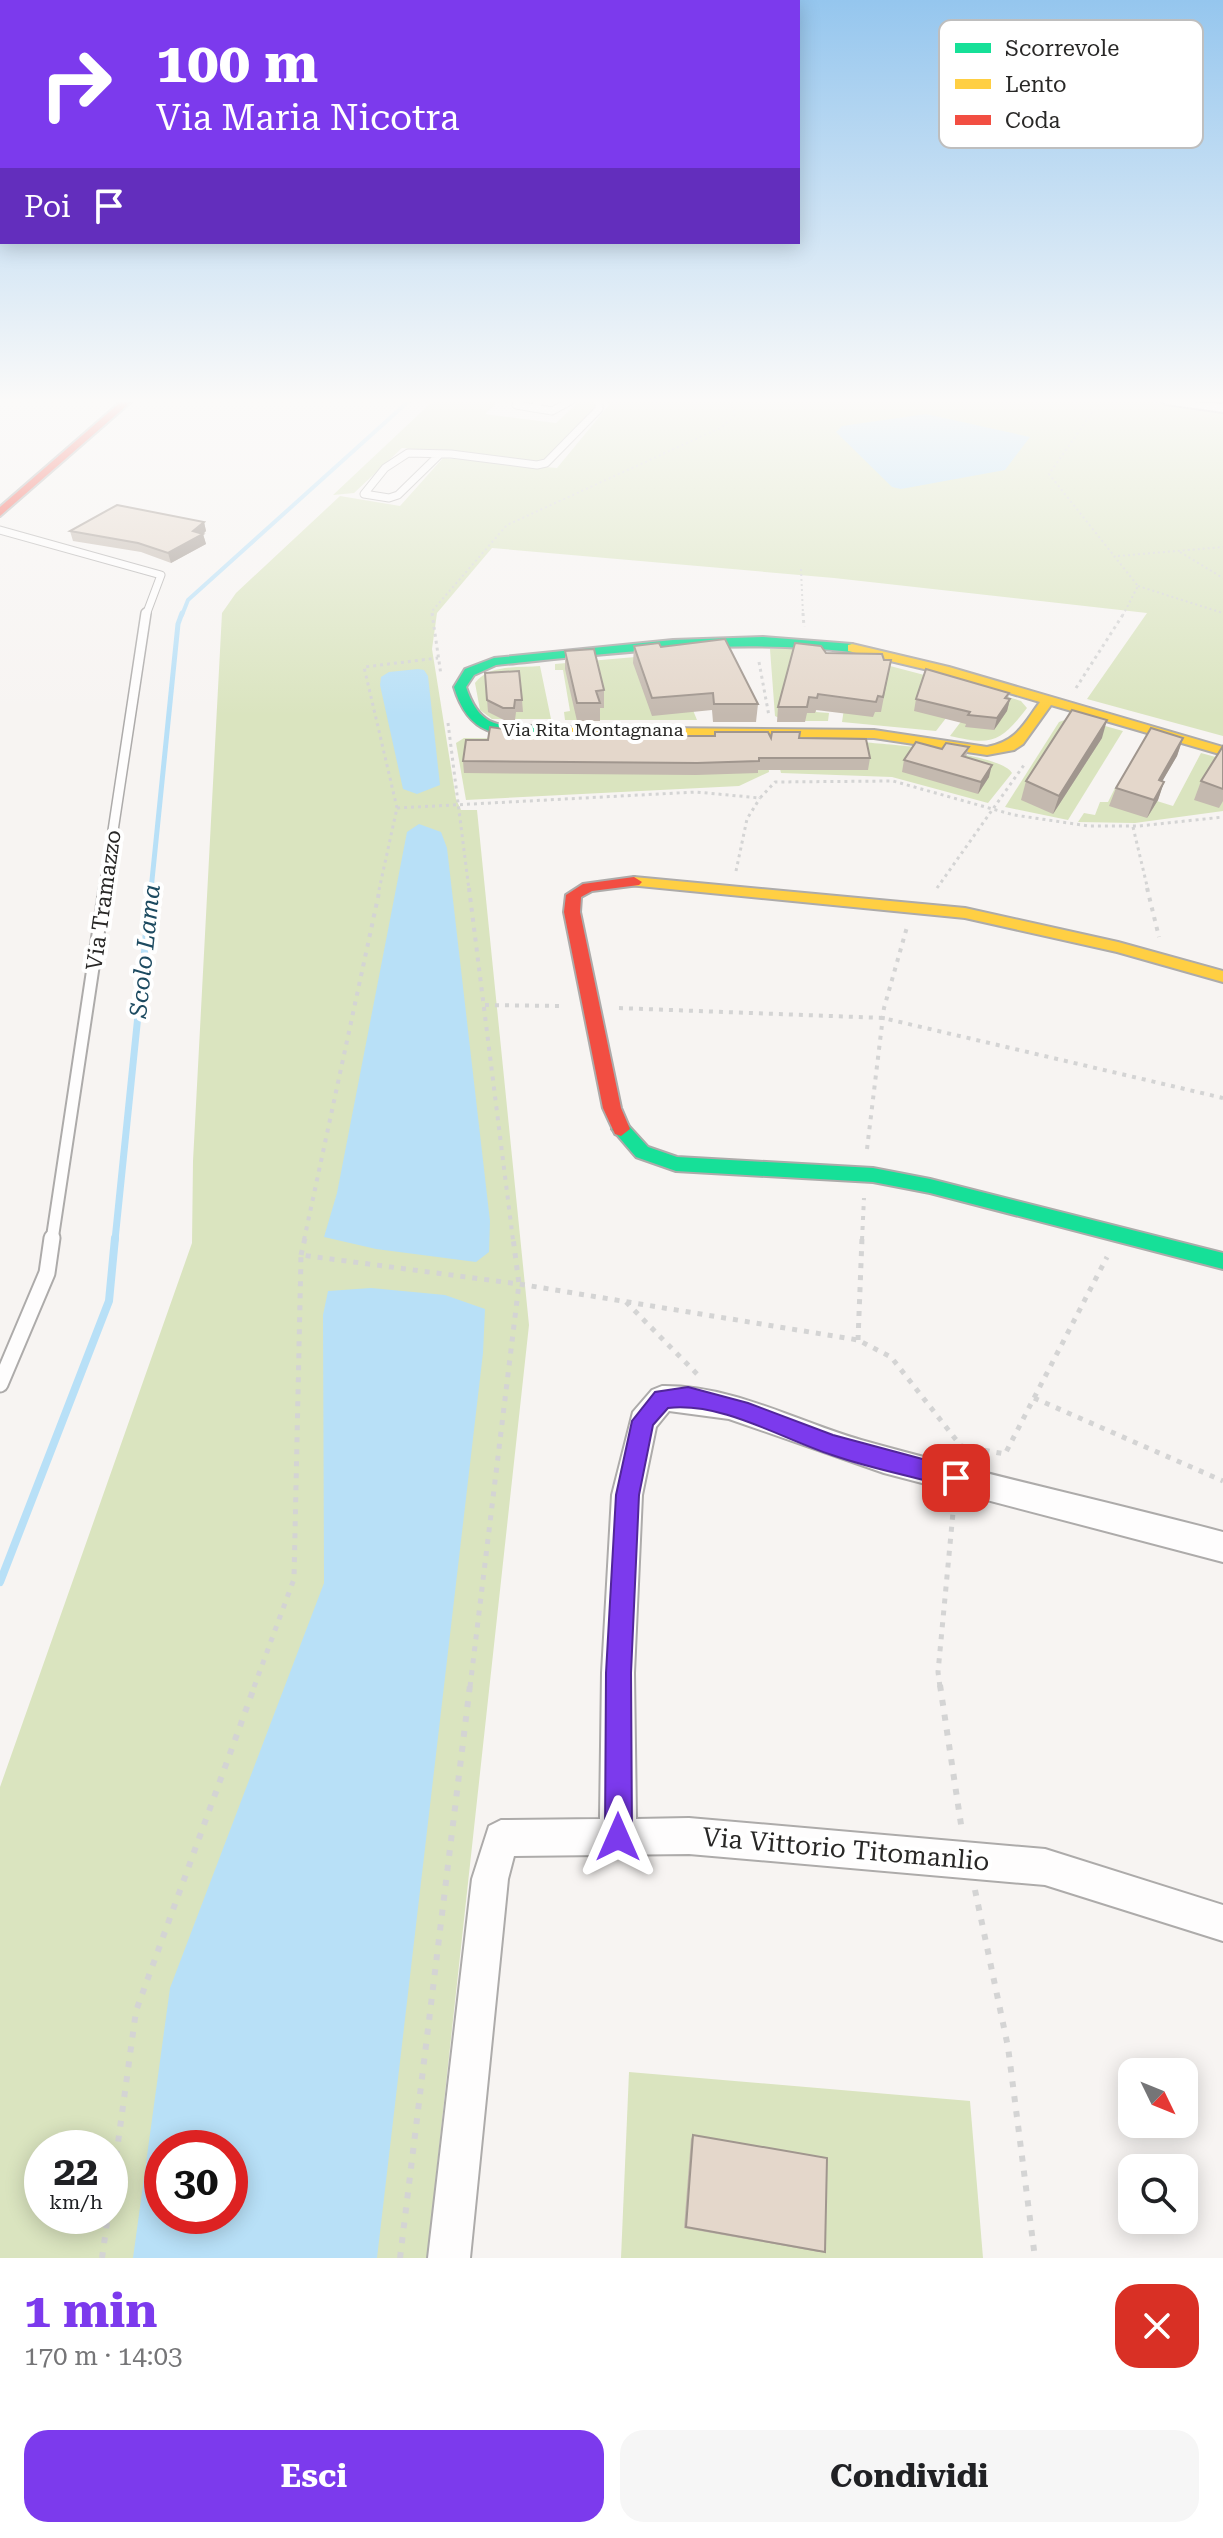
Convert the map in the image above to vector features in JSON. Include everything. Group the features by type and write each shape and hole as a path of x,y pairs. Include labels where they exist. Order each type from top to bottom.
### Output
{"street":[{"name":"Via Rita Montagnana","path":"1048,700 1018,741 1009,747 987,751 874,734 503,731 481,726 469,718 460,687 469,672 494,662 752,640 854,648 1048,700 1223,751"},
{"path":"1223,977 1164,959 965,913 921,906 620,881 588,887 574,895 572,912 612,1108 623,1138 646,1156 676,1164 865,1175 930,1186 1223,1261"},
{"path":"618,1837 618,1673 627,1495 643,1421 662,1399 688,1396 833,1445 1223,1547"},
{"name":"Via Vittorio Titomanlio","path":"449,2258 490,1879 501,1838 689,1836 1045,1867 1223,1923"}],"lane":[{"name":"Via Tramazzo","path":"0,530 161,575 147,606 47,1273 0,1384"}],"path":[{"path":"442,684 432,611 507,525 550,505"},
{"path":"1075,505 1118,556 1138,586 1223,611"},
{"path":"1118,556 1223,547"},
{"path":"1178,551 1223,578"},
{"path":"801,569 804,634"},
{"path":"1070,698 1133,600 1138,586"},
{"path":"120,2130 136,2011 294,1579 301,1255 397,808 364,667 438,658"},
{"path":"758,658 765,680 770,725"},
{"path":"400,2258 519,1284 461,804 446,710"},
{"path":"858,1340 865,1175 883,1018 895,955 910,921 1031,755"},
{"path":"774,768 775,782"},
{"path":"731,890 747,819 775,782 893,781 1059,823 1133,827 1223,817"},
{"path":"397,808 696,792 760,798"},
{"path":"1133,827 1164,959"},
{"path":"485,1005 883,1018 1223,1098"},
{"path":"301,1255 519,1284 858,1340 891,1357 961,1446 1005,1454 1120,1234"},
{"path":"625,1301 731,1408"},
{"path":"1034,1398 1223,1481"},
{"path":"956,1478 961,1446"},
{"path":"102,2258 105,2234"}],"green space":[{"path":"330,505 1223,505 1223,736 1087,699 1147,613 834,578 492,548 437,613 432,649 456,799 461,810 477,810 529,1325 427,2258 0,2258 0,1787 192,1243 193,1161 222,613 236,593"},
{"path":"770,649 799,649 822,664 816,712 829,713 828,721 785,721 775,716"},
{"path":"670,654 697,720 565,720 564,712 570,711 563,670 555,670 555,664"},
{"path":"852,656 970,687 936,731 842,722"},
{"path":"540,666 551,719 492,719 480,710 475,683 481,677 505,668"},
{"path":"985,690 1021,701 1027,708 1010,728 994,738 976,741 950,736"},
{"path":"1073,717 1123,731 1068,820 1005,807 1059,722"},
{"path":"464,738 762,741 766,742 769,772 739,786 466,800 456,743"},
{"path":"860,742 966,755 1003,766 1012,773 988,803 892,777 781,773 780,769"},
{"path":"1201,753 1223,759 1223,811 1135,823 1078,822 1084,813 1095,815 1100,802 1108,802 1115,788 1173,806"},
{"path":"629,2072 970,2101 983,2258 621,2258"}],"water":[{"path":"424,670 428,676 440,785 417,794 403,789 380,685 381,677 389,672"},
{"path":"419,824 441,832 447,848 490,1221 489,1252 476,1262 376,1249 324,1237 337,1193 407,832"},
{"path":"371,1288 445,1295 485,1309 483,1353 377,2258 133,2258 144,2178 144,2234 248,2234 248,2130 151,2130 170,1988 324,1583 323,1315 328,1291"}],"building":[{"path":"116,505 204,522 193,531 203,534 168,553 138,543 70,531"},
{"path":"725,639 758,704 714,704 713,693 652,698 634,646 659,643 661,647"},
{"path":"795,643 821,646 826,653 882,654 884,660 891,660 883,697 878,696 876,702 818,694 817,698 809,697 807,707 778,707"},
{"path":"594,649 604,690 596,691 600,703 577,703 565,651"},
{"path":"926,669 1009,693 1005,698 1010,699 997,718 968,715 970,712 916,699"},
{"path":"519,671 522,700 515,700 514,708 503,708 487,700 485,673"},
{"path":"1072,710 1107,720 1059,796 1026,781"},
{"path":"490,727 512,730 512,736 715,736 715,732 768,732 771,738 772,732 800,732 799,738 866,739 870,758 759,758 759,761 697,763 463,761 466,740 488,740"},
{"path":"1151,728 1183,738 1159,780 1164,782 1154,800 1116,788"},
{"path":"916,742 942,749 946,743 969,747 962,756 992,765 981,782 904,760"},
{"path":"1223,746 1223,789 1201,781"},
{"path":"693,2135 827,2158 825,2252 686,2227"}],"waterway":[{"name":"Scolo Lama","path":"182,615 188,600 293,505"},
{"name":"Scolo Lama","path":"151,890 178,624 182,613"},
{"name":"Scolo Lama","path":"115,1240 151,888"},
{"name":"Scolo Lama","path":"0,1582 109,1301 115,1238"}],"traffic: fast":[{"path":"550,731 506,731 482,724 465,704 460,687 469,672 494,662 673,644 763,641 852,648"},
{"path":"621,1129 642,1152 676,1164 873,1175 930,1186 1223,1261"}],"traffic: slow":[{"path":"852,648 945,670 1223,751"},
{"path":"550,731 874,734 987,751 1009,747 1018,741 1048,700"},
{"path":"634,882 965,913 1118,947 1223,977"}],"traffic: jam":[{"path":"0,513 9,505"},
{"path":"621,1129 612,1108 572,912 574,895 588,887 634,882"}],"route":[{"path":"618,1837 618,1673 627,1495 643,1421 662,1399 688,1396 748,1413 833,1445 956,1478"}]}
